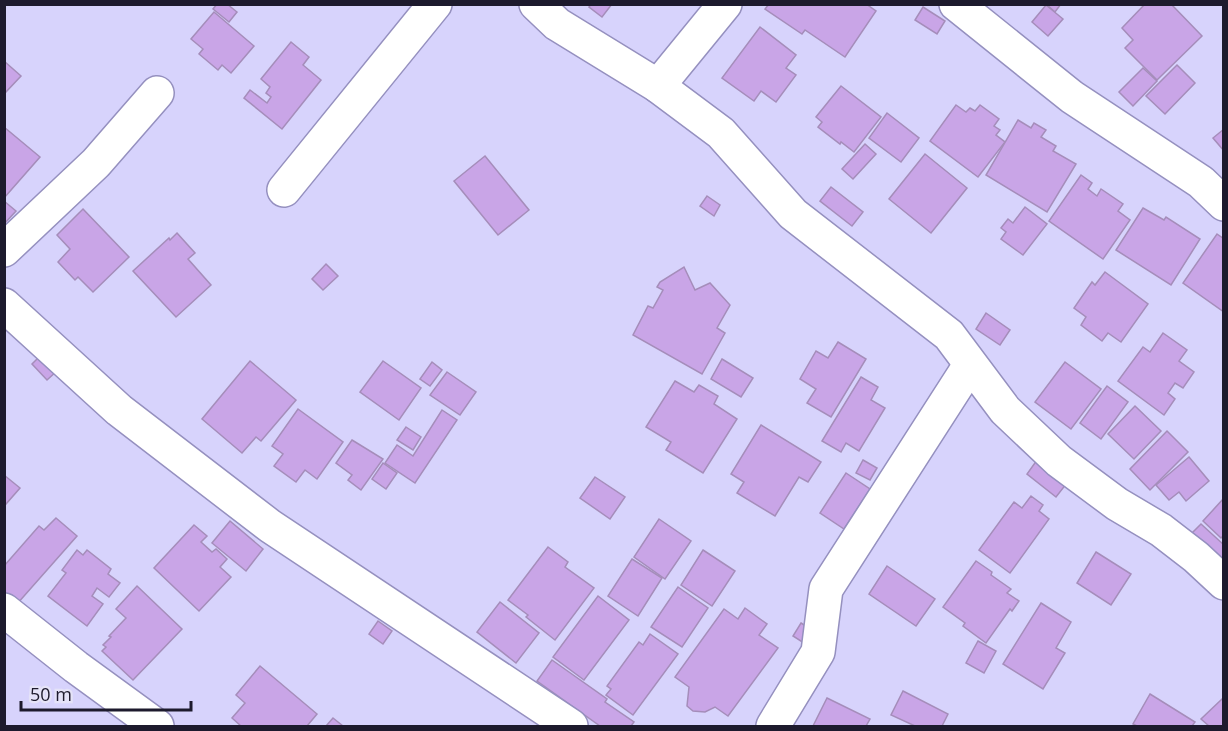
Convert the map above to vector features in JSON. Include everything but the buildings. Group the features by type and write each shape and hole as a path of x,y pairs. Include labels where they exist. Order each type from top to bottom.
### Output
{"street":[{"path":"284,190 435,4"},
{"path":"537,4 556,24 658,86 721,133 793,214 949,335 1005,410 1059,461 1117,504 1161,530 1196,557 1224,583"},
{"path":"658,86 725,4"},
{"path":"956,4 1072,98 1201,182 1224,204"},
{"path":"4,250 96,163 157,93"},
{"path":"4,304 119,410 270,526 571,726"},
{"path":"773,726 818,652 826,589 970,365"},
{"path":"4,610 76,667 157,726"}]}
